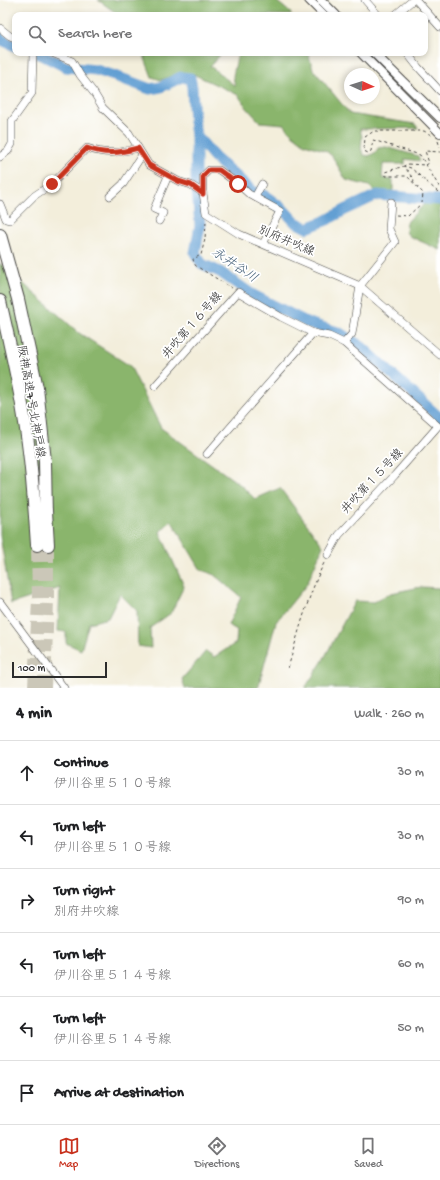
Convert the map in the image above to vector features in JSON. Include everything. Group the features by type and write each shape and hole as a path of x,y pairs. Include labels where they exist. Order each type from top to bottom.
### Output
{"highway":[{"path":"0,235 18,299 37,388 45,461 41,519"},
{"name":"阪神高速7号北神戸線","path":"0,262 18,335 39,449 42,545"},
{"name":"阪神高速7号北神戸線","path":"0,300 17,375 41,519"},
{"path":"0,334 22,447 41,519"}],"street":[{"path":"309,0 321,12"},
{"path":"321,0 333,12"},
{"path":"365,0 375,12"},
{"path":"399,12 415,0 426,12"},
{"path":"428,15 440,28"},
{"path":"0,28 12,37"},
{"path":"0,157 8,151 12,144 12,121 32,93 32,56"},
{"path":"60,56 72,61 103,108 129,133 149,165 178,181 191,185 203,194"},
{"path":"364,56 437,135"},
{"path":"377,56 440,118"},
{"path":"409,56 440,92"},
{"path":"0,204 6,219 10,220 34,196 52,184 87,148 99,152 120,153 140,151"},
{"path":"110,196 123,184 140,151"},
{"path":"206,213 203,194 203,176 209,170 219,170 249,194 258,192 280,211 263,244"},
{"path":"159,221 163,213 154,209 168,176"},
{"path":"345,342 352,334 360,286 395,242 389,229 391,202"},
{"name":"別府井吹線","path":"206,213 240,234 360,286 440,355"},
{"name":"井吹第１６号線","path":"155,386 238,292 281,317 313,333 329,336 345,342 438,426"},
{"path":"207,454 313,333"},
{"name":"井吹第１５号線","path":"328,555 339,535 405,465 438,426"},
{"path":"0,602 64,688"}],"path":[{"path":"437,135 424,131 374,131 365,137 364,151 371,151 373,140 420,155 440,188"},
{"path":"440,139 438,141 440,147"},
{"path":"426,165 429,163 425,151 440,152"},
{"path":"390,214 408,216 422,203 423,193 407,176 386,176 385,172 407,164 426,165"},
{"path":"404,166 414,180 413,182"},
{"path":"404,166 411,168 438,192 440,191"},
{"path":"206,213 205,239 201,255 193,259 194,263 196,266 238,292"},
{"path":"288,668 304,613 318,575 328,555"}],"green space":[{"path":"98,0 275,0 290,12 115,12"},
{"path":"144,56 219,56 210,66 235,86 233,76 237,56 309,56 313,69 350,114 415,124 418,128 360,129 362,137 361,149 364,155 369,156 376,152 378,148 386,147 418,156 420,161 405,159 405,164 383,164 382,178 393,180 393,190 389,192 377,193 369,186 346,180 332,156 326,151 305,144 291,133 284,124 260,122 247,108 238,95 193,74 175,75 161,80 152,77"},
{"path":"426,202 440,203 440,250 409,236 406,232 407,222"},
{"path":"0,263 79,333 130,366 161,428 242,486 255,499 280,488 323,546 307,584 276,622 258,688 185,688 182,679 206,651 214,657 236,643 237,630 228,625 241,597 213,574 201,570 171,520 160,532 184,586 171,613 150,628 151,648 138,646 137,611 120,594 108,618 89,623 81,650 66,643 66,632 58,631 60,588 11,604 0,535"},
{"path":"421,587 440,588 440,688 305,688 322,662 355,601 373,602 391,593"}],"waterway":[{"name":"永井谷川","path":"0,38 12,45"},
{"name":"永井谷川","path":"44,56 66,67 96,70 150,89 161,87 181,77 190,78 196,135 196,180 200,225 195,253 202,264 220,272 253,295 308,323 338,332 362,347 440,418"},
{"path":"196,135 215,158 252,191 266,196 283,209 295,222 307,228 327,220 377,195 440,200"}],"tunnel":[{"path":"34,688 38,599 37,545"},
{"path":"45,688 48,545"}],"route":[{"path":"52,184 87,148 99,152 120,153 138,148 149,165 178,181 191,185 203,194 203,176 209,170 219,170 238,184"}]}
